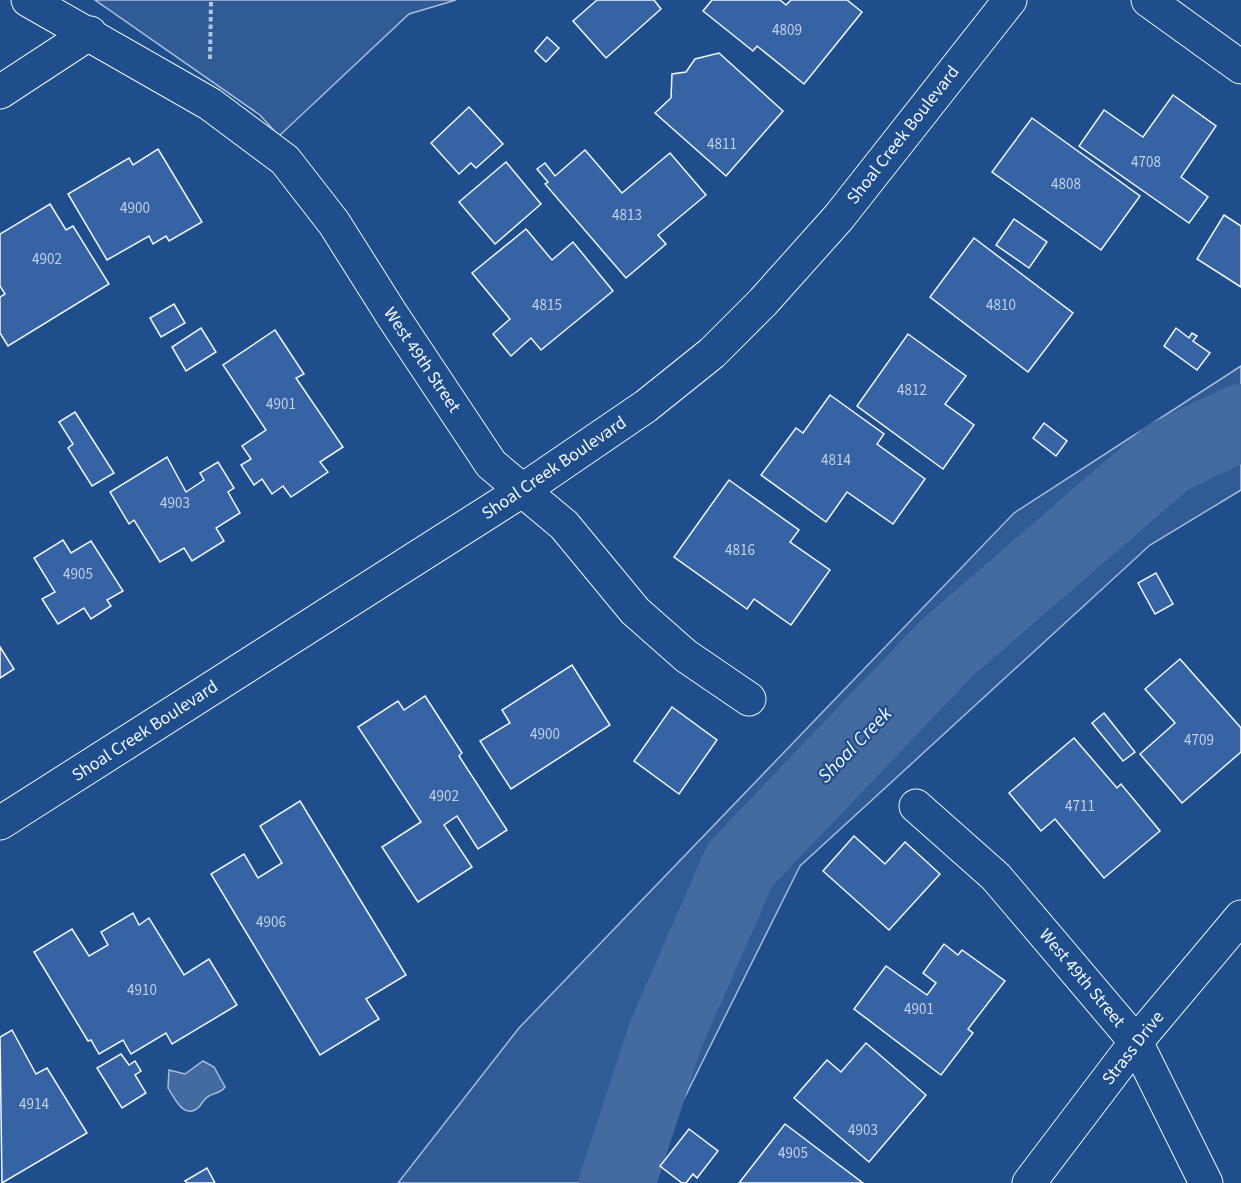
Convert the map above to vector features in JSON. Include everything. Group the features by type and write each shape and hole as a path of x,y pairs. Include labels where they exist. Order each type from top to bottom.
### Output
{"street":[{"name":"West 49th Street","path":"28,0 90,33 210,104 285,160 334,223 491,464 564,525 634,611 686,656 749,699"},
{"name":"Shoal Creek Boulevard","path":"0,824 523,490 646,406 712,353 763,302 839,217 1010,0"},
{"path":"1148,0 1241,67"},
{"path":"0,92 90,33"},
{"name":"West 49th Street","path":"916,806 996,877 1136,1042 1206,1183"},
{"name":"Strass Drive","path":"1029,1183 1136,1042 1241,917"}],"path":[{"path":"211,0 211,18"}],"shaded area":[{"path":"95,0 456,0 409,14 279,136 260,115"},
{"path":"1241,366 1241,490 1150,545 800,866 642,1183 398,1183 519,1028 1014,513"},
{"path":"203,1061 214,1067 225,1087 207,1097 194,1111 184,1110 168,1088 169,1070 185,1074"}],"building":[{"path":"597,0 654,0 661,9 606,58 573,21"},
{"path":"712,0 780,0 786,5 791,0 847,0 862,12 804,84 757,46 753,51 703,11"},
{"path":"547,37 559,48 546,62 535,51"},
{"path":"719,53 783,111 726,176 655,113 671,98 672,74 686,72 695,59"},
{"path":"1173,95 1216,126 1181,177 1208,197 1189,223 1079,146 1104,110 1143,137"},
{"path":"469,107 503,144 476,168 471,163 459,174 431,143"},
{"path":"1032,118 1140,196 1101,250 992,172"},
{"path":"158,149 202,222 169,241 166,236 153,244 149,236 107,260 68,194 129,158 133,165"},
{"path":"585,150 622,193 670,153 706,195 658,235 666,244 626,278 545,184 548,182 537,169 545,163 555,176"},
{"path":"506,162 541,204 495,244 459,202"},
{"path":"50,204 66,230 73,226 109,284 8,346 0,333 0,297 5,294 0,286 0,234"},
{"path":"1224,215 1241,226 1241,287 1197,259"},
{"path":"1014,219 1047,242 1029,268 996,245"},
{"path":"526,229 552,260 573,242 613,291 541,350 531,338 511,356 493,334 510,319 472,273"},
{"path":"974,238 1073,313 1028,372 930,297"},
{"path":"174,304 185,323 161,337 150,318"},
{"path":"201,328 216,352 186,371 172,347"},
{"path":"1176,328 1189,338 1192,333 1197,336 1193,341 1210,353 1197,370 1164,346"},
{"path":"275,330 304,374 296,378 343,447 320,462 328,472 291,497 283,486 272,494 262,479 254,485 241,465 251,459 242,446 266,430 223,365"},
{"path":"908,334 966,376 945,404 974,425 943,469 857,406"},
{"path":"830,395 884,434 877,444 925,479 893,524 847,492 826,522 761,475 796,428 803,433"},
{"path":"75,412 114,473 92,486 68,448 73,444 59,422"},
{"path":"1044,423 1067,441 1056,456 1033,438"},
{"path":"167,457 186,492 204,480 200,473 218,462 234,488 228,492 240,513 216,528 224,541 192,561 184,548 160,562 134,520 129,524 110,492"},
{"path":"729,480 799,530 790,542 830,570 791,625 754,599 747,609 674,557"},
{"path":"63,540 71,553 91,541 123,591 107,600 111,606 91,619 84,608 58,624 42,599 55,592 34,558"},
{"path":"1156,573 1173,604 1155,614 1138,583"},
{"path":"0,647 14,669 0,678"},
{"path":"1180,659 1241,728 1241,752 1182,803 1140,754 1175,723 1145,689"},
{"path":"572,665 610,725 511,789 480,741 510,723 502,710"},
{"path":"425,696 462,753 459,756 507,830 478,849 457,816 444,825 472,867 418,902 382,847 421,822 358,727 398,701 404,710"},
{"path":"672,707 717,740 679,794 634,761"},
{"path":"1104,713 1135,752 1123,761 1092,723"},
{"path":"1074,738 1117,788 1121,784 1160,831 1104,878 1055,819 1041,831 1009,793"},
{"path":"300,801 406,975 366,999 379,1019 320,1055 211,874 244,854 258,878 282,863 260,826"},
{"path":"854,836 885,864 905,842 940,874 889,930 823,871"},
{"path":"133,913 139,925 149,918 184,975 209,959 237,1005 172,1044 166,1033 131,1054 123,1040 99,1054 91,1040 88,1041 34,952 72,929 89,956 108,945 101,932"},
{"path":"944,944 958,955 962,950 1005,981 968,1029 973,1033 941,1075 854,1009 886,966 927,995 936,983 923,973"},
{"path":"12,1030 36,1074 47,1068 87,1133 2,1183 0,1037"},
{"path":"866,1043 926,1095 869,1162 794,1098 827,1060 841,1072"},
{"path":"121,1054 129,1065 135,1061 141,1071 135,1075 146,1093 122,1108 97,1068"},
{"path":"785,1124 863,1183 739,1183"},
{"path":"689,1129 718,1151 697,1178 693,1174 686,1183 682,1183 660,1166"},
{"path":"207,1168 215,1183 187,1183 185,1181"}],"waterway":[{"name":"Shoal Creek","path":"617,1183 666,1034 740,865 947,648 1168,457 1241,422"}]}
